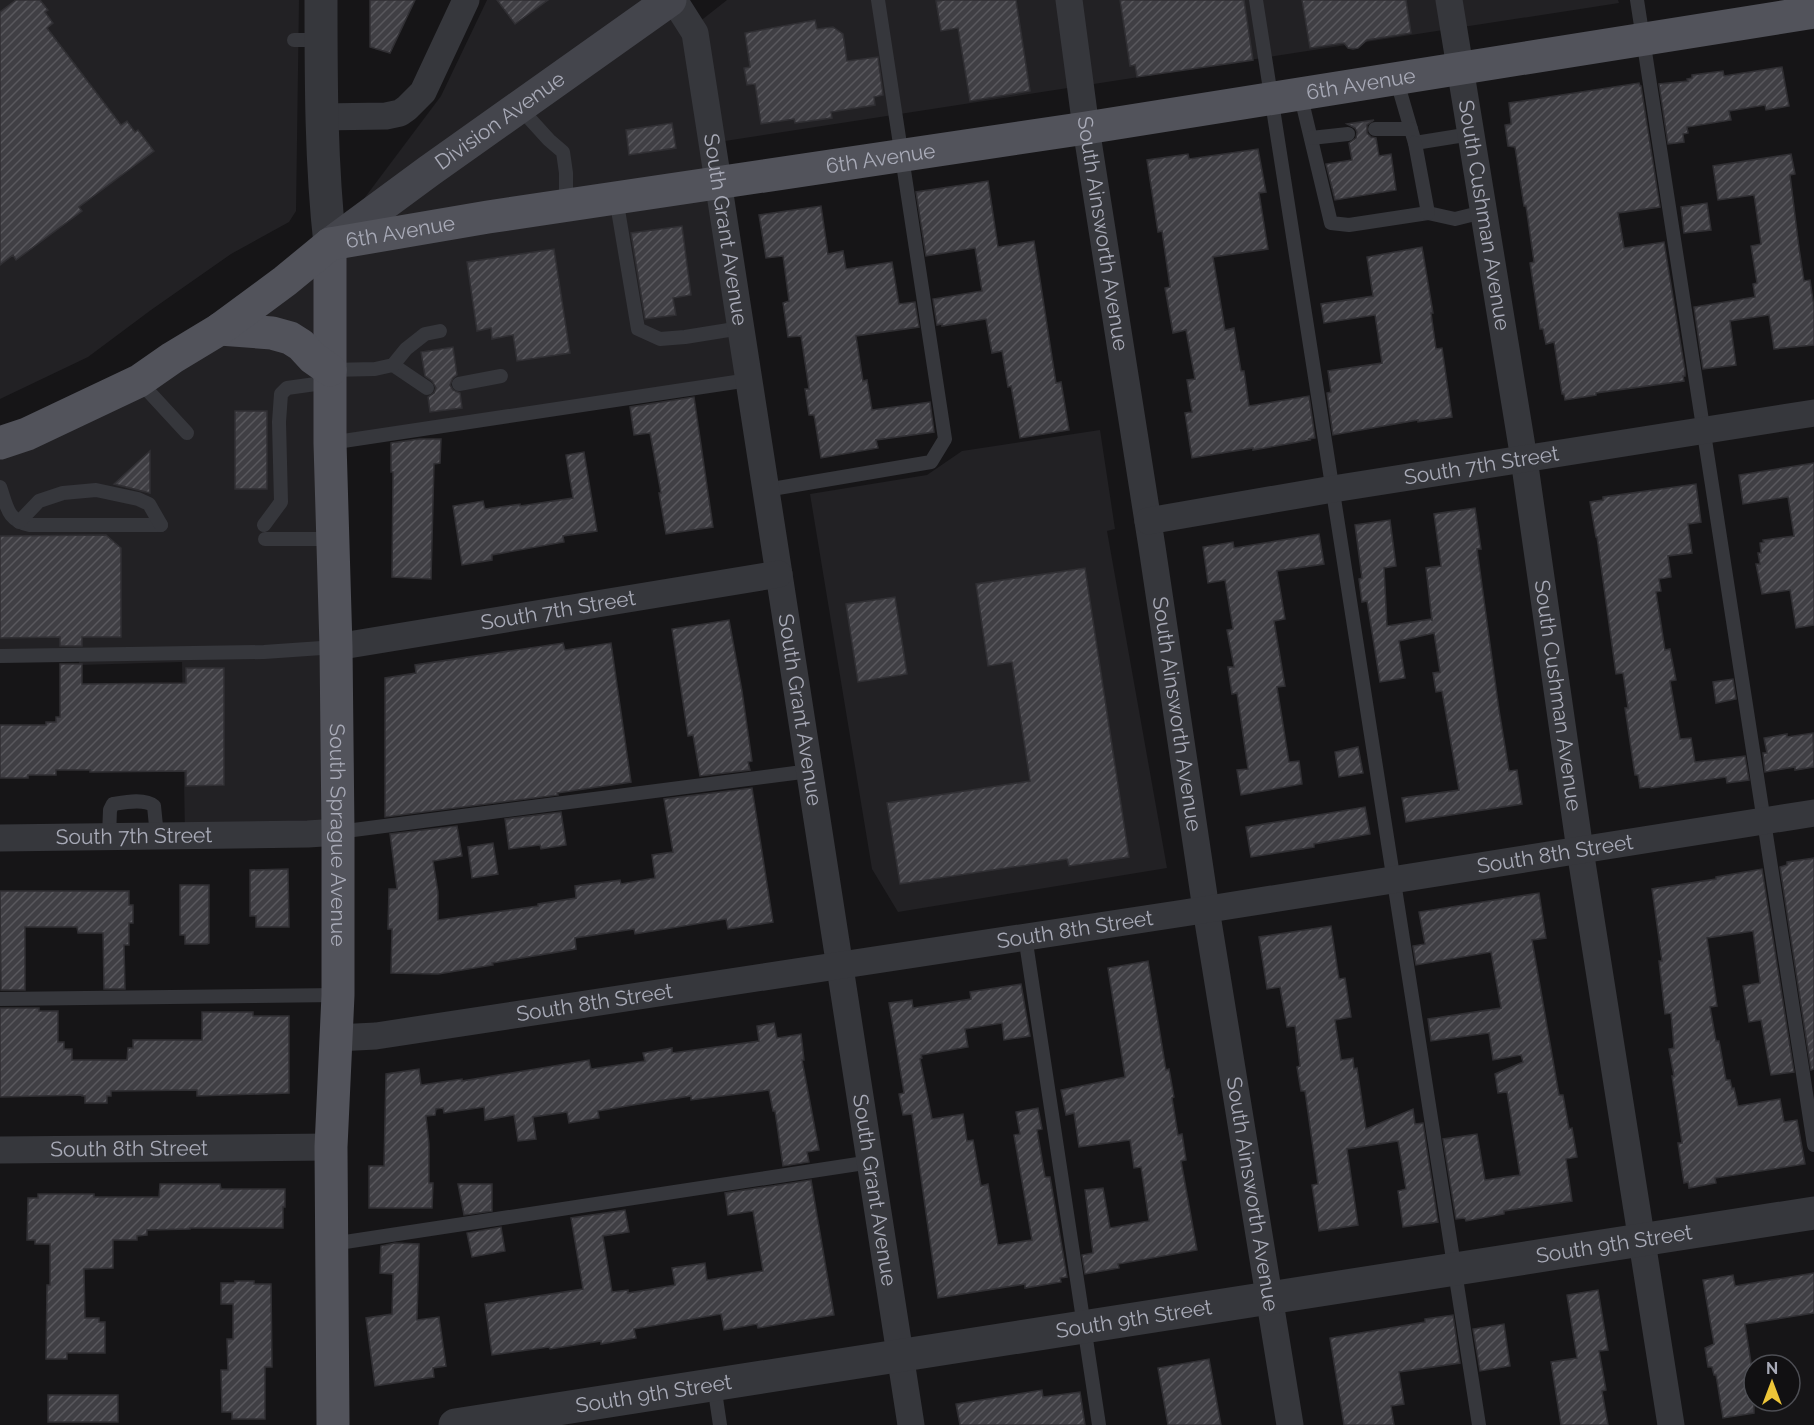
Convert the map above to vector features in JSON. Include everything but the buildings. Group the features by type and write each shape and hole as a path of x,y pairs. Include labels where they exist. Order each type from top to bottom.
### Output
{"main road":[{"name":"Division Avenue","path":"330,244 672,0"},
{"name":"6th Avenue","path":"0,443 27,434 139,381 220,329 330,244 616,198 1086,128 1814,12"},
{"name":"South Sprague Avenue","path":"330,244 330,443 336,647 338,832 338,995 331,1147 333,1425"},
{"path":"220,329 272,333 290,338 301,345 330,376"}],"street":[{"path":"321,0 307,40 321,117 330,244"},
{"path":"321,117 386,116 400,113 407,108 423,92 466,0"},
{"name":"South Grant Avenue","path":"672,0 695,33 911,1425"},
{"name":"South Ainsworth Avenue","path":"1069,0 1086,128 1206,909 1290,1425"},
{"name":"South Cushman Avenue","path":"1449,0 1524,459 1580,850 1671,1425"},
{"name":"South 7th Street","path":"1148,521 1332,489 1814,413"},
{"name":"South 7th Street","path":"336,647 779,574"},
{"name":"South 8th Street","path":"336,1038 376,1036 1814,813"},
{"name":"South 7th Street","path":"0,838 338,832"},
{"name":"South 8th Street","path":"0,1150 331,1147"},
{"name":"South 9th Street","path":"455,1425 531,1419 714,1385 1814,1214"}],"lane":[{"path":"766,490 931,462 945,439 878,0"},
{"path":"1256,0 1286,95 1332,489 1479,1425"},
{"path":"1637,0 1814,1145"},
{"path":"1396,78 1415,143 1428,213"},
{"path":"1286,95 1311,138 1331,223 1349,225 1428,213 1455,219 1483,212"},
{"path":"519,107 563,152 566,173 566,206"},
{"path":"1375,129 1411,129"},
{"path":"1311,138 1348,134"},
{"path":"1415,143 1471,134"},
{"path":"616,198 638,329 660,339 741,328"},
{"path":"333,539 264,532 281,502 279,422 281,394 287,388 330,376 393,365 406,349 425,334 440,331"},
{"path":"393,365 427,388"},
{"path":"459,384 501,376"},
{"path":"330,443 749,380"},
{"path":"139,381 187,434"},
{"path":"0,487 10,514 19,522 30,525 161,525 149,504 138,499 96,490 63,493 39,501 19,522"},
{"path":"0,656 242,652 336,647"},
{"path":"338,832 810,771"},
{"path":"1025,936 1099,1425"},
{"path":"0,999 338,995"},
{"path":"332,1244 871,1162"},
{"path":"714,1385 720,1425"}],"shaded area":[{"path":"0,0 299,0 296,211 289,222 231,254 88,357 0,399"},
{"path":"487,0 689,0 694,26 727,0 1618,0 1619,3 712,143 749,380 330,444 338,832 185,836 182,662 79,665 79,655 0,656 0,443 27,434 330,244 441,96"},
{"path":"1100,430 1115,529 1107,531 1167,868 898,912 872,869 810,494 927,475 962,451"}]}
